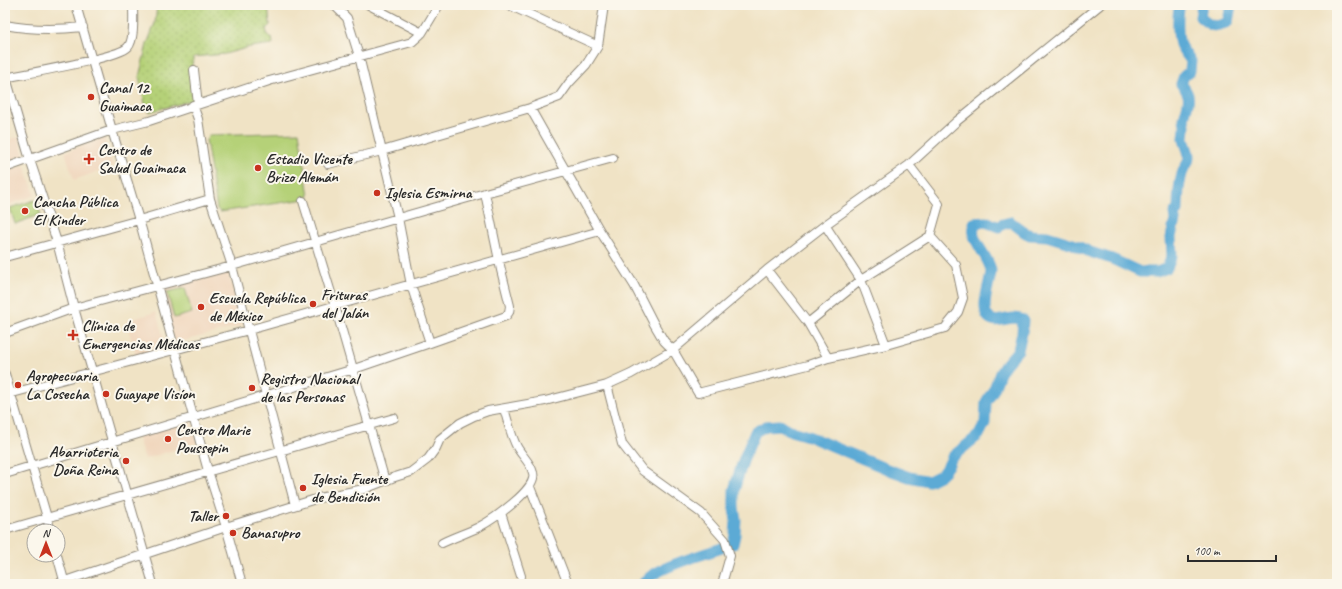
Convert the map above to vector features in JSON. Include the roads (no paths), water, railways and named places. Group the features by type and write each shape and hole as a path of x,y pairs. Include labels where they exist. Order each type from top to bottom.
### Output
{"street":[{"path":"76,5 139,220 208,471 242,584"},
{"path":"133,5 133,27 130,43 127,48 121,52 92,60 5,76 30,160 57,242 74,308 153,584"},
{"path":"334,5 347,18 359,56 398,218 411,285 430,344"},
{"path":"369,5 422,34"},
{"path":"5,168 112,130 149,121 269,80 412,42 422,34 439,5"},
{"path":"510,5 598,46"},
{"path":"328,164 382,151 530,108 559,97 569,83 586,66 598,46 604,5"},
{"path":"56,584 65,583 144,554 226,527 319,498 364,489 385,480 411,472 428,459 436,448 440,439 460,423 488,411 545,401 607,385 631,374 673,350 767,270 825,225 909,165 957,121 1100,5"},
{"path":"5,25 26,29 44,30 83,27"},
{"path":"194,70 195,105 210,199 232,266 296,506"},
{"path":"530,108 600,231 634,285 664,341 673,350 698,393 808,365 828,358 886,345 945,328 958,312 963,298 956,265 930,236"},
{"path":"5,333 74,308 232,266 485,193 613,158"},
{"path":"808,323 861,280 930,236 939,204 909,165"},
{"path":"5,474 354,368 502,319 508,314 510,306 485,193"},
{"path":"5,257 210,199"},
{"path":"303,201 354,368 385,480"},
{"path":"825,225 861,280 886,345"},
{"path":"8,394 249,330 600,231"},
{"path":"767,270 808,323 828,358"},
{"path":"5,374 8,394 49,523"},
{"path":"607,385 622,444 643,471 701,513 724,540 730,556 722,584"},
{"path":"442,543 478,527 501,513 530,487 534,479 534,473 517,446 504,409"},
{"path":"5,530 281,449 394,418"},
{"path":"530,487 568,584"},
{"path":"501,513 521,576"},
{"path":"59,563 65,583"}],"waterway":[{"path":"643,584 649,578 670,566 733,544 736,520 734,490 743,461 755,432 766,426 780,425 791,431 808,436 887,469 909,477 929,481 941,475 952,457 979,435 985,423 986,402 994,389 1000,373 1018,350 1023,320 1013,318 996,321 988,317 986,313 985,301 991,272 989,264 974,236 974,223 986,222 999,227 1003,224 1011,222 1030,235 1047,236 1073,244 1140,272 1157,272 1167,268 1172,256 1171,237 1175,220 1174,213 1178,210 1181,178 1189,157 1184,139 1184,118 1188,104 1188,96 1181,84 1184,76 1190,71 1191,61 1182,49 1179,38 1178,14 1180,5"},
{"path":"1202,5 1200,17 1213,26 1228,22 1231,5"}],"place":[{"name":"Canal 12 Guaimaca","path":"91,97"},
{"name":"Centro de Salud Guaimaca","path":"89,159"},
{"name":"Estadio Vicente Brizo Alemán","path":"258,168"},
{"name":"Iglesia Esmirna","path":"377,193"},
{"name":"Cancha Pública El Kinder","path":"25,211"},
{"name":"Frituras del Jalán","path":"313,304"},
{"name":"Escuela República de México","path":"201,307"},
{"name":"Clínica de Emergencias Médicas","path":"73,335"},
{"name":"Agropecuaria La Cosecha","path":"18,385"},
{"name":"Registro Nacional de las Personas","path":"252,388"},
{"name":"Guayape Visíon","path":"106,394"},
{"name":"Centro Marie Poussepin","path":"168,439"},
{"name":"Abarrioteria Doña Reina","path":"126,461"},
{"name":"Iglesia Fuente de Bendición","path":"303,488"},
{"name":"Taller","path":"226,516"},
{"name":"Banasupro","path":"233,533"}]}
